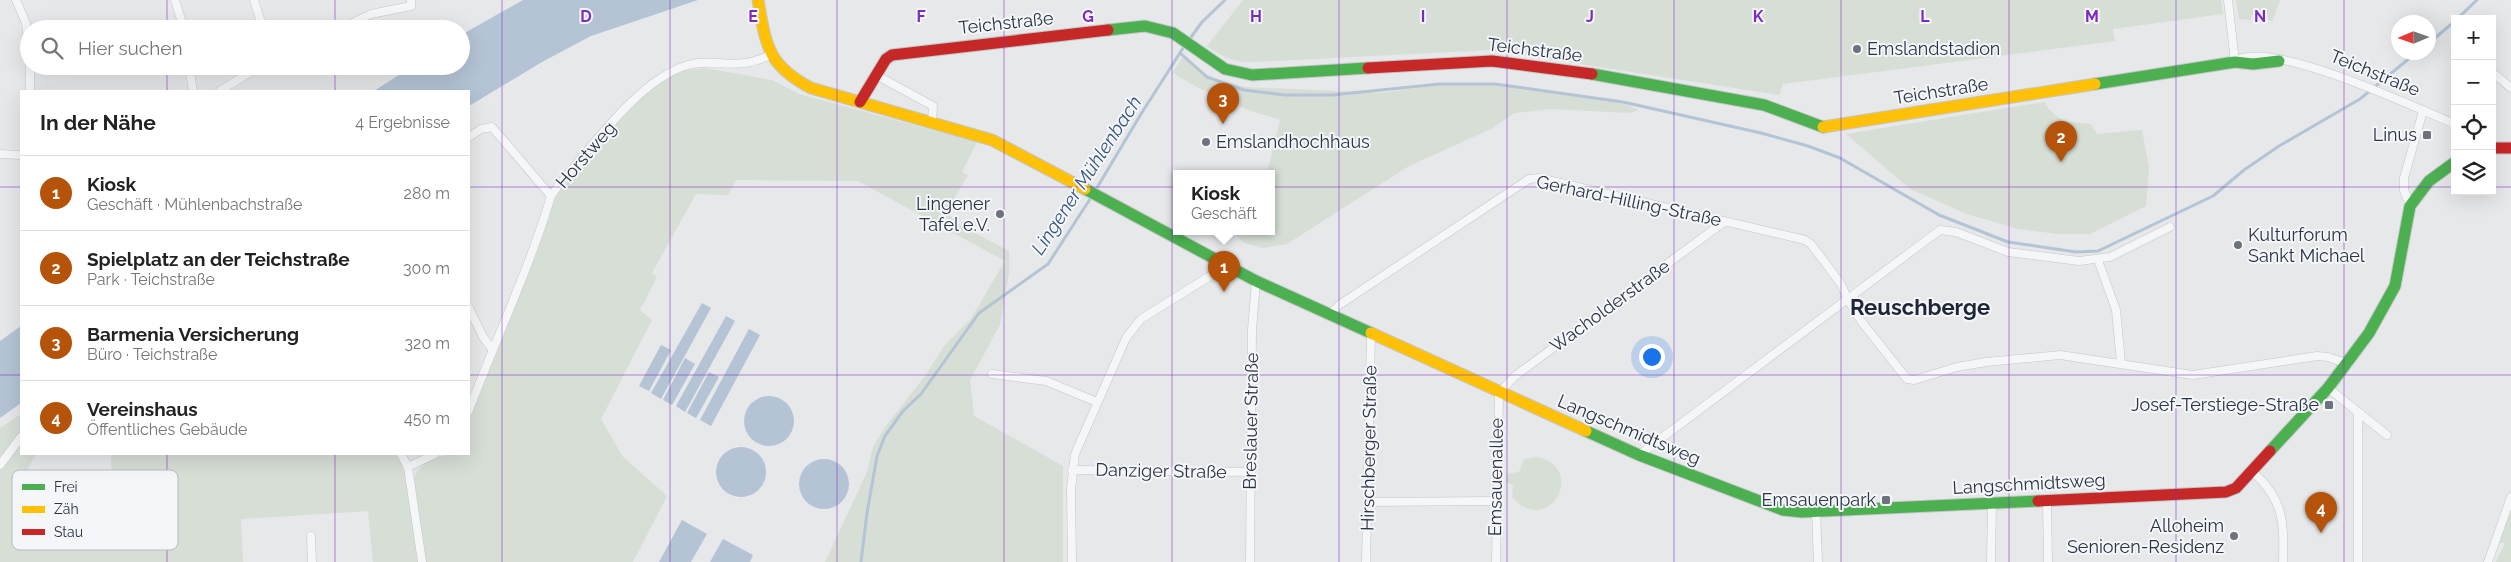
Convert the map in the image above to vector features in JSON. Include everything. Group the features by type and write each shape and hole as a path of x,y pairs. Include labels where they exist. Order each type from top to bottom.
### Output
{"street":[{"path":"16,0 25,20"},
{"path":"175,0 181,20"},
{"path":"254,0 260,20"},
{"path":"2228,0 2235,62"},
{"path":"358,20 371,14 411,3"},
{"name":"Langschmidtsweg","path":"759,4 771,55 779,69 792,79 812,88 992,140 1256,281 1371,335 1639,455 1768,506 1783,510 1816,511 1992,504 2226,492 2236,488 2253,472 2328,388 2348,364 2374,326 2395,286 2400,247 2410,206 2429,181 2451,165"},
{"name":"Teichstraße","path":"860,102 886,59 892,55 1145,26 1173,33 1225,69 1252,75 1492,61 1548,68 1764,105 1821,127 2235,62 2253,64 2280,61 2311,66 2365,86 2451,122"},
{"name":"Horstweg","path":"470,407 492,349 525,273 551,196 633,100 656,81 687,65 706,61 747,63 771,55"},
{"path":"30,75 30,90"},
{"path":"191,75 193,90"},
{"path":"222,90 246,75"},
{"path":"876,75 933,106 932,124"},
{"path":"2496,75 2511,88"},
{"name":"Langschmidtsweg","path":"2410,206 2404,190 2404,178 2423,111"},
{"path":"470,136 482,129 492,127 551,196"},
{"path":"2496,148 2511,148"},
{"path":"0,154 20,155"},
{"name":"Gerhard-Hilling-Straße","path":"1329,315 1339,305 1529,179 1539,178 1805,240 1811,244 1841,284 1848,300"},
{"name":"Wacholderstraße","path":"1499,393 1515,376 1724,222"},
{"path":"1639,455 1940,230 1956,232 2008,252 2079,261 2110,257 2170,227"},
{"path":"2098,260 2116,310 2121,363"},
{"path":"1072,562 1072,470 1075,454 1097,402 1134,325 1158,307 1218,271 1220,262"},
{"name":"Breslauer Straße","path":"1250,562 1250,472 1256,281"},
{"path":"1848,300 1861,321 1907,380 1914,380 1957,367 2032,357 2070,356 2193,375 2317,356 2328,357 2348,364"},
{"path":"470,310 483,337 492,349"},
{"name":"Hirschberger Straße","path":"1366,562 1371,335"},
{"path":"992,374 1046,381 1097,402"},
{"path":"2328,388 2387,436"},
{"name":"Emsauenallee","path":"1496,562 1499,393"},
{"path":"2358,412 2358,562"},
{"path":"0,465 20,438"},
{"path":"402,455 408,467 422,562"},
{"path":"408,467 433,455"},
{"name":"Danziger Straße","path":"1072,470 1250,472"},
{"path":"2253,472 2267,485 2280,508 2283,520 2283,562"},
{"path":"2488,562 2511,497"},
{"path":"1368,502 1496,501"},
{"path":"2047,501 2048,562"},
{"path":"1992,504 1992,562"},
{"path":"1816,511 1818,562"},
{"path":"311,536 312,562"}],"shaded area":[{"path":"1243,0 2221,0 2223,14 2113,29 2115,41 1783,84 1779,95 1490,50 1253,62 1234,60 1223,56 1207,46"},
{"path":"2236,0 2280,0 2272,21 2268,20 2268,17 2251,15 2251,20 2239,19"},
{"path":"1183,57 1206,77 1245,87 1380,93 1440,85 1495,84 1623,103 1639,110 1629,113 1553,109 1514,113 1493,128 1409,166 1287,244 1263,248 1244,243 1237,235 1275,235 1275,170 1268,170 1280,120 1245,109 1197,87 1173,72"},
{"path":"705,68 772,80 799,94 977,142 962,172 968,175 946,212 960,225 1009,251 1009,273 1000,325 970,380 974,416 1063,466 1063,562 825,562 867,472 873,447 885,427 925,376 944,346 970,320 1005,261 858,181 736,180 728,195 696,194 652,273 657,277 640,310 652,320 601,419 623,457 667,496 633,562 426,562 414,478 424,465 437,457 470,455 470,417 493,350 555,189 633,101 674,72"},
{"path":"2044,102 2059,118 2069,122 2091,124 2097,134 2142,130 2149,167 2146,206 2090,234 2059,234 2018,229 1967,214 1910,189 1846,134"},
{"path":"20,415 20,455 36,455 28,470 12,470 12,550 178,550 178,470 111,470 111,455 398,455 406,478 419,562 373,562 368,511 241,519 243,562 0,562 0,428"},
{"path":"1537,457 1552,463 1560,473 1561,485 1558,496 1550,505 1539,510 1526,508 1512,497 1513,485 1506,482 1506,474 1519,472 1524,459"},
{"path":"2511,503 2511,562 2496,562 2505,543 2497,543"}],"water":[{"path":"523,0 698,0 591,36 542,62 470,105 470,90 376,90 399,75 470,75 470,30"},
{"path":"702,303 711,308 661,399 651,393"},
{"path":"726,316 735,321 685,412 676,406"},
{"path":"20,327 20,404 0,418 0,341"},
{"path":"749,329 760,335 711,426 700,420"},
{"path":"661,345 671,350 649,391 639,386"},
{"path":"685,358 695,364 672,405 663,400"},
{"path":"709,372 719,377 696,418 687,413"},
{"path":"774,396 787,403 793,411 793,431 787,439 779,445 764,446 751,439 745,431 744,416 751,403 759,397"},
{"path":"746,447 759,454 765,462 765,482 759,490 751,496 736,497 723,490 717,482 716,467 723,454 731,448"},
{"path":"829,459 842,466 848,474 848,494 842,502 834,508 819,509 806,502 800,494 799,479 806,466 814,460"},
{"path":"682,520 707,534 691,562 659,562"},
{"path":"723,539 753,555 750,562 710,562"}],"waterway":[{"name":"Lingener Mühlenbach","path":"1189,40 1202,22 1225,0"},
{"path":"2461,15 2477,0"},
{"path":"2436,37 2451,24"},
{"name":"Lingener Mühlenbach","path":"1095,191 1185,45"},
{"path":"1180,53 1207,77 1244,90 1285,95 1332,95 1440,84 1495,84 1623,102 1761,133 1808,146 1840,158 1939,215 2008,242 2076,252 2098,251 2213,196 2244,170 2279,146 2360,99 2407,60"},
{"name":"Lingener Mühlenbach","path":"861,562 877,456 885,436 903,411 921,394 979,313 1048,264 1092,196"}],"traffic: fast":[{"path":"1108,30 1145,26 1173,33 1225,69 1252,75 1368,68"},
{"path":"2095,84 2235,62 2253,64 2279,61"},
{"path":"1592,74 1764,105 1823,127"},
{"path":"2270,451 2328,388 2369,333 2395,286 2410,206 2429,181 2451,165"},
{"path":"1085,189 1256,281 1371,333"},
{"path":"1586,431 1639,455 1783,510 1802,512 2038,501"}],"traffic: slow":[{"path":"758,0 763,30 777,62 785,71 811,88 992,140 1085,189"},
{"path":"1823,127 2095,84"},
{"path":"1371,333 1586,431"}],"traffic: jam":[{"path":"860,102 886,59 892,55 1108,30"},
{"path":"1368,68 1492,61 1592,74"},
{"path":"2496,148 2511,148"},
{"path":"2038,501 2226,492 2236,488 2270,451"}],"place":[{"name":"Emslandstadion","path":"1857,49"},
{"name":"Barmenia Versicherung","path":"1223,124"},
{"name":"Linus","path":"2427,135"},
{"name":"Emslandhochhaus","path":"1206,142"},
{"name":"Spielplatz an der Teichstraße","path":"2061,162"},
{"name":"Lingener Tafel e.V.","path":"1000,214"},
{"name":"Kulturforum Sankt Michael","path":"2238,245"},
{"name":"Kiosk","path":"1224,292"},
{"name":"Josef-Terstiege-Straße","path":"2329,405"},
{"name":"Emsauenpark","path":"1886,500"},
{"name":"Vereinshaus","path":"2321,533"},
{"name":"Alloheim Senioren-Residenz","path":"2234,536"}],"district":[{"name":"Reuschberge","path":"1920,307"}]}
